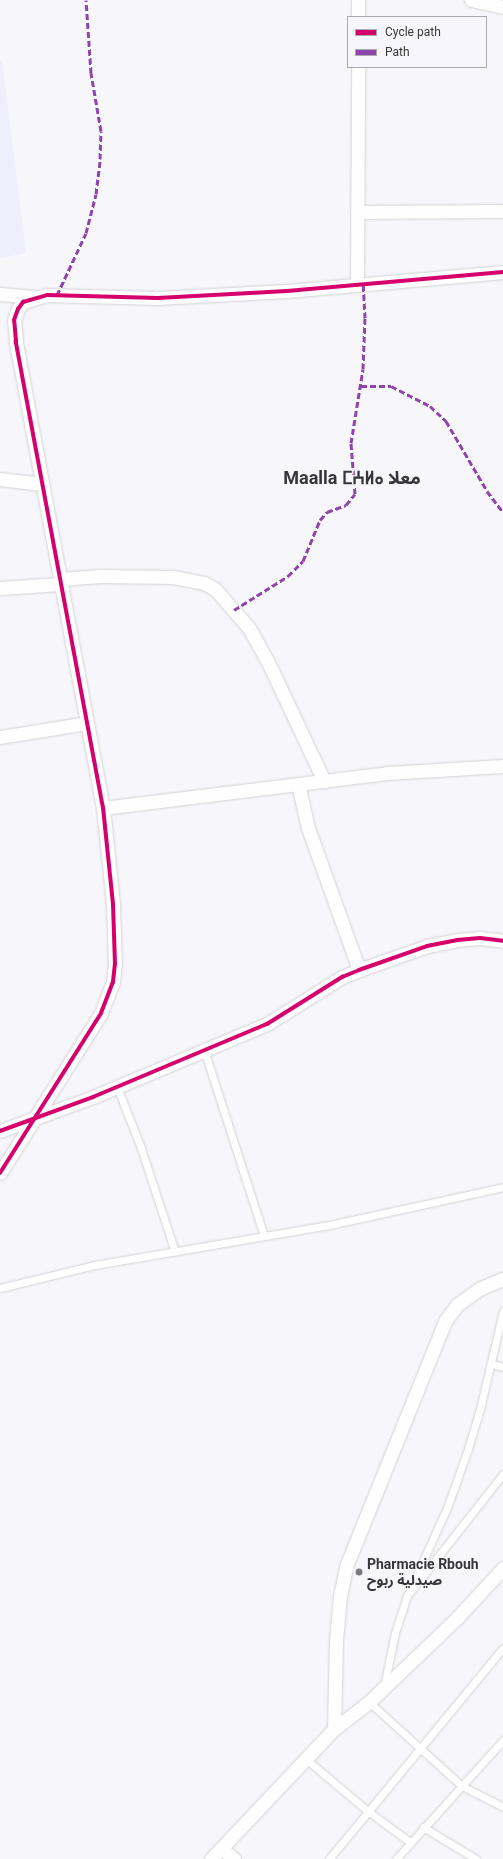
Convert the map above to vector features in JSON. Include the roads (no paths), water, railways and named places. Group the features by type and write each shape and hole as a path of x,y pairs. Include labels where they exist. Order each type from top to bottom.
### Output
{"street":[{"path":"358,0 358,16"},
{"path":"471,0 503,7"},
{"path":"357,285 358,68"},
{"path":"357,212 503,211"},
{"path":"0,294 34,297 62,295 158,298 357,285 503,272"},
{"path":"0,1173 101,1013 113,982 114,934 103,808 86,724 16,341 14,320 24,302 34,297"},
{"path":"0,479 42,484"},
{"path":"0,588 101,576 173,577 204,582 215,590 249,628 268,662 324,781"},
{"path":"0,737 86,724"},
{"path":"103,808 387,773 503,766"},
{"path":"298,784 310,835 359,970"},
{"path":"0,1131 33,1121 268,1024 342,977 359,970 427,946 457,940 480,938 503,941"},
{"path":"334,1729 336,1640 340,1596 346,1564 445,1321 457,1305 479,1289 503,1279"},
{"path":"211,1859 307,1760 334,1729 369,1702 456,1619 503,1568"},
{"path":"221,1848 234,1859"}],"lane":[{"path":"204,1050 264,1236"},
{"path":"117,1087 141,1148 175,1252"},
{"path":"0,1288 95,1265 334,1224 503,1187"},
{"path":"383,1687 395,1633 407,1596 455,1486 478,1416 492,1364 503,1317 503,1311"},
{"path":"492,1364 503,1367"},
{"path":"407,1596 503,1474"},
{"path":"328,1859 369,1812 503,1648"},
{"path":"369,1702 421,1747 462,1786 503,1807"},
{"path":"396,1859 423,1827 503,1740"},
{"path":"307,1760 369,1812 410,1842"},
{"path":"423,1827 476,1859"}],"place":[{"name":"Pharmacie Rbouh صيدلية ربوح","path":"359,1572"}],"district":[{"name":"Maalla ⵎⵄⵍⴰ معلا","path":"352,478"}]}
